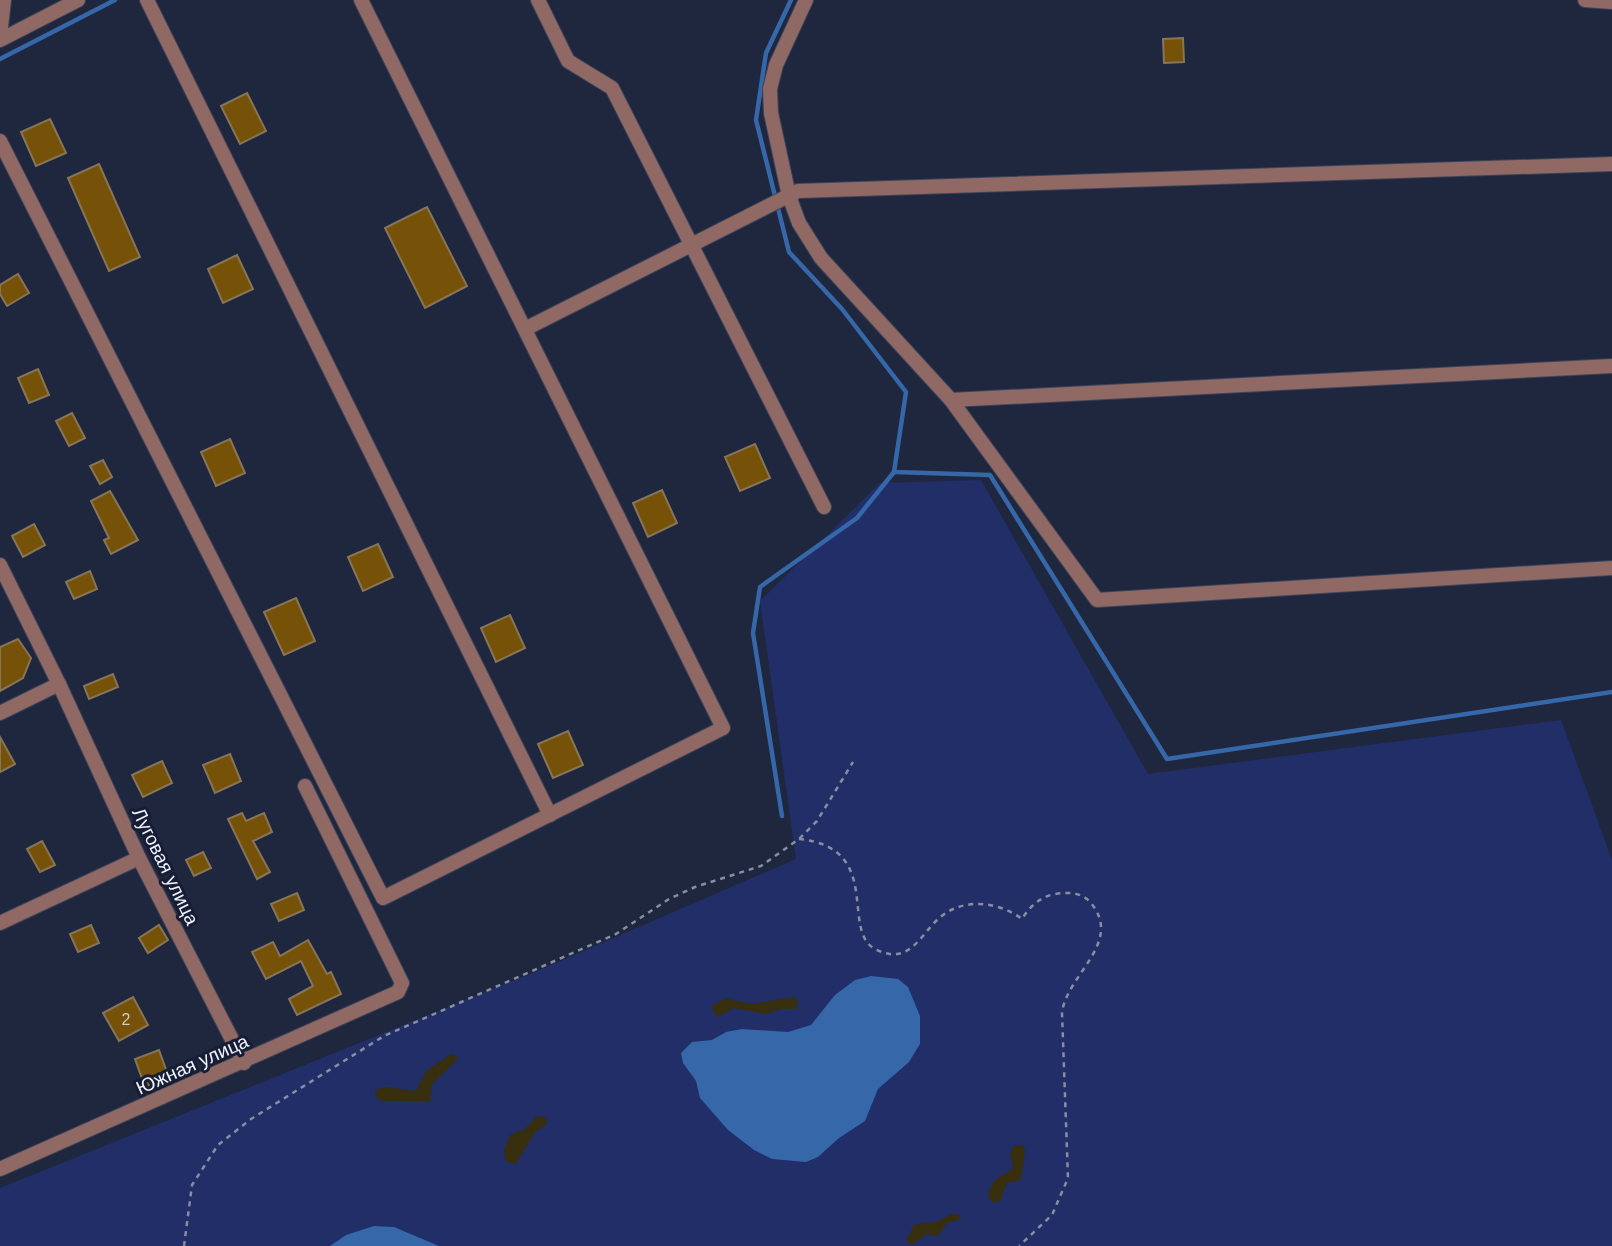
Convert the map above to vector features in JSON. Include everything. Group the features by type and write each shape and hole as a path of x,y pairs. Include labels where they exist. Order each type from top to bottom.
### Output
{"street":[{"path":"0,38 4,0"},
{"path":"0,38 78,0"},
{"path":"147,0 550,815"},
{"path":"0,141 383,898 723,728 361,0"},
{"path":"538,0 568,61 612,88 824,507"},
{"path":"806,0 776,65 770,89 771,113 789,196 799,223 821,258 951,400 1097,600 1612,568"},
{"path":"1585,0 1612,2"},
{"path":"524,329 798,191 1612,164"},
{"path":"951,400 1612,366"},
{"name":"Луговая улица","path":"0,565 59,684 139,858 244,1063"},
{"path":"0,713 59,684"},
{"name":"Южная улица","path":"0,1169 244,1063 398,992 402,983 305,786"},
{"path":"0,923 139,858"}],"path":[{"path":"184,1246 192,1185 218,1145 251,1119 345,1057 384,1036 616,934 668,899 695,887 761,866 799,839 817,821 853,762"},
{"path":"799,839 816,840 838,852 854,878 863,936 876,950 888,954 909,951 943,914 967,906 993,904 1007,908 1022,919 1029,908 1045,897 1072,892 1085,897 1096,908 1101,925 1100,940 1091,960 1067,994 1062,1013 1070,1161 1068,1178 1052,1215 1019,1246"}],"shaded area":[{"path":"981,480 1148,774 1561,720 1612,860 1612,1246 0,1246 0,1188 535,972 796,859 760,601 880,483"},
{"path":"871,976 898,979 908,987 920,1016 920,1044 909,1062 878,1089 865,1121 839,1138 818,1157 806,1162 772,1159 754,1150 728,1130 700,1098 696,1081 683,1063 681,1053 692,1042 712,1040 726,1032 742,1029 788,1032 811,1025 835,995 855,980"},
{"path":"374,1226 394,1227 439,1246 330,1246 346,1235"}],"sand":[{"path":"794,997 799,1002 795,1009 781,1009 766,1014 734,1008 717,1017 711,1007 725,998 751,1004"},
{"path":"451,1054 457,1056 457,1060 432,1084 430,1101 382,1101 376,1097 375,1090 386,1087 416,1091 426,1071"},
{"path":"537,1116 547,1118 547,1124 535,1132 516,1164 506,1162 504,1151 510,1135 525,1129"},
{"path":"1014,1145 1022,1145 1025,1149 1021,1180 1007,1183 1000,1201 993,1203 988,1196 990,1190 997,1179 1013,1168 1010,1153"},
{"path":"951,1214 958,1214 961,1219 947,1223 938,1236 926,1234 912,1245 906,1242 914,1225 939,1221"}],"building":[{"path":"1183,38 1184,62 1164,63 1163,39"},
{"path":"247,93 266,131 240,144 221,106"},
{"path":"50,119 66,153 36,166 21,132"},
{"path":"99,164 140,257 109,271 68,178"},
{"path":"427,207 467,286 425,308 385,228"},
{"path":"237,255 253,289 223,303 208,269"},
{"path":"18,274 29,293 7,306 0,294 0,285"},
{"path":"38,369 49,395 29,403 18,378"},
{"path":"72,413 85,438 69,446 56,421"},
{"path":"230,439 245,473 216,486 201,452"},
{"path":"755,444 770,478 740,491 725,457"},
{"path":"103,460 112,477 100,484 90,466"},
{"path":"662,490 677,523 648,537 633,503"},
{"path":"110,491 138,540 111,554 104,540 109,538 91,501"},
{"path":"34,524 45,545 23,557 12,536"},
{"path":"378,544 393,577 363,591 348,557"},
{"path":"90,571 97,589 74,599 66,582"},
{"path":"296,598 315,641 284,655 264,612"},
{"path":"510,615 525,648 496,662 481,628"},
{"path":"18,639 31,658 23,678 0,691 0,647"},
{"path":"113,674 118,687 89,699 84,686"},
{"path":"568,731 583,765 553,778 538,744"},
{"path":"0,737 15,764 0,772"},
{"path":"230,754 241,781 215,793 203,765"},
{"path":"162,761 172,783 143,797 132,775"},
{"path":"242,813 246,821 264,813 272,832 253,841 270,872 257,879 228,819"},
{"path":"42,841 55,865 40,872 27,849"},
{"path":"203,852 211,868 194,876 186,860"},
{"path":"297,893 304,910 279,921 271,904"},
{"path":"91,925 99,943 78,952 70,934"},
{"path":"159,925 168,940 148,953 139,938"},
{"path":"308,940 327,974 331,972 341,994 297,1015 289,999 313,986 301,961 266,979 252,952 273,942 280,956"},
{"path":"133,997 148,1025 119,1041 103,1013"},
{"path":"159,1050 169,1078 145,1087 135,1059"}],"waterway":[{"path":"0,59 115,0"},
{"path":"782,816 753,633 760,587 857,518 894,472 906,392 842,309 789,252 756,120 766,53 791,0"},
{"path":"894,472 990,475 1167,759 1612,692"}]}
